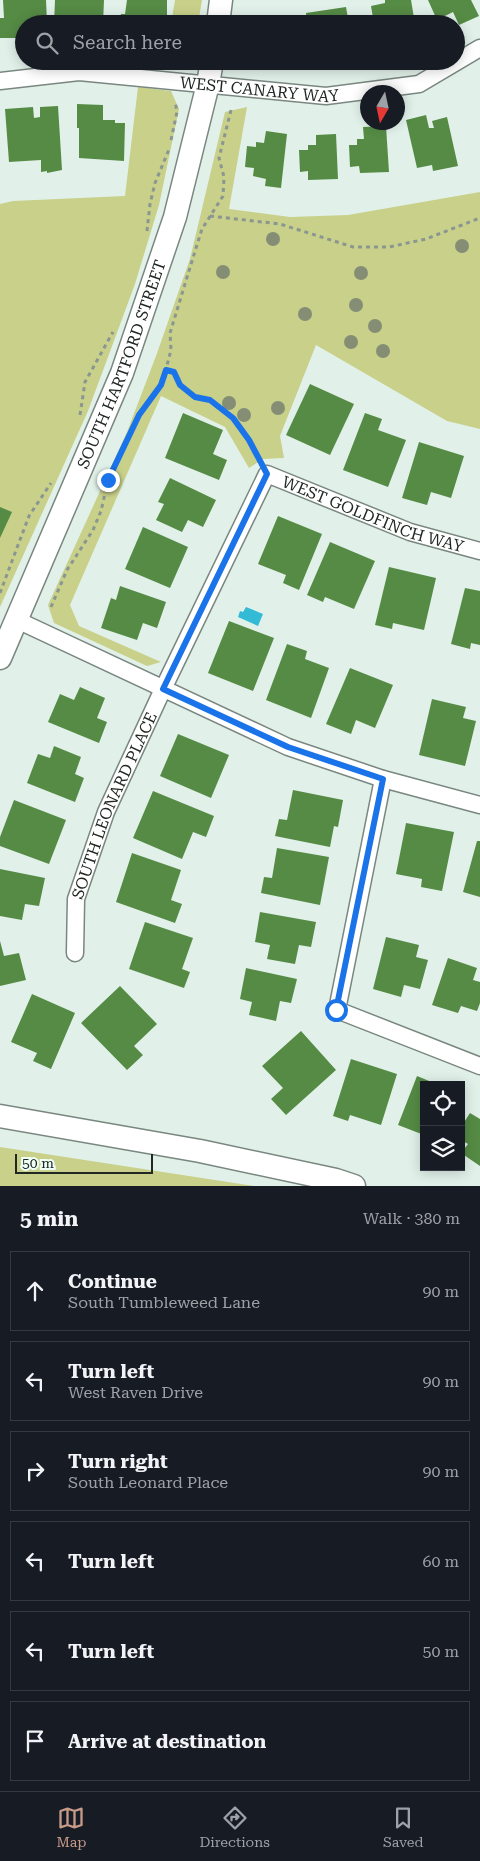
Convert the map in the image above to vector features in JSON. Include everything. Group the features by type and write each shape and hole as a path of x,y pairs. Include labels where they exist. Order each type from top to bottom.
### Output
{"street":[{"path":"220,15 222,0"},
{"name":"WEST CANARY WAY","path":"465,57 480,48"},
{"name":"SOUTH HARTFORD STREET","path":"0,658 122,373 175,216 210,70"},
{"name":"WEST CANARY WAY","path":"0,81 79,72 326,96 419,84 443,70"},
{"name":"WEST GOLDFINCH WAY","path":"267,474 410,532 480,551"},
{"name":"SOUTH LEONARD PLACE","path":"75,953 76,899 106,812 267,474"},
{"path":"17,620 288,747 383,779 480,805"},
{"path":"383,779 336,1010 480,1066"},
{"path":"0,1116 200,1151 336,1180 354,1186"}],"path":[{"path":"146,237 155,183 160,166 170,147 177,112 175,101"},
{"path":"51,607 67,570 93,530 101,511 108,480 127,438 139,415 161,385 171,350 170,332 181,293 202,229 223,196 224,177 219,158 231,110"},
{"path":"210,216 280,224 353,247 389,247 426,239 480,218"},
{"path":"79,419 85,382 114,330"},
{"path":"166,370 174,372 180,385 195,397 210,400 233,418 249,440 267,474"},
{"path":"0,593 29,516 52,482"}],"green space":[{"path":"175,0 202,0 200,15 172,15"},
{"path":"138,87 171,91 179,109 159,205 135,284 88,411 0,607 0,204 13,201 125,196"},
{"path":"247,107 229,209 290,217 348,215 480,192 480,429 447,421 316,345 280,436 284,458 263,459 249,468 225,427 161,396 70,605 79,626 161,662 147,666 54,623 48,605 127,432 156,356 190,259 225,112"},
{"path":"0,1147 254,1186 0,1186"}],"water":[{"path":"246,607 263,614 258,626 238,617 240,611 243,612"}],"building":[{"path":"3,0 46,0 47,15 15,15 15,38 0,38 0,18 4,18"},
{"path":"55,0 104,0 103,15 54,15"},
{"path":"127,0 167,0 167,15 121,15 125,14"},
{"path":"385,0 411,0 414,15 372,15 371,6 385,3"},
{"path":"428,0 471,0 479,16 465,22 465,15 454,15 453,12 447,15 435,15"},
{"path":"346,7 347,15 306,15 306,13"},
{"path":"77,104 103,105 103,120 115,120 115,123 125,123 124,161 79,158"},
{"path":"58,106 62,170 47,173 47,171 41,172 41,160 9,162 5,109 33,107 34,118 40,117 40,107"},
{"path":"426,115 429,128 434,128 432,121 447,117 458,166 433,171 432,165 417,168 406,120"},
{"path":"363,130 386,130 389,172 360,173 359,166 350,167 349,145 357,145 357,139 364,139"},
{"path":"266,131 287,134 281,188 265,186 266,179 253,176 254,168 245,167 247,146 256,147 256,142 264,143"},
{"path":"336,134 338,179 308,180 308,171 300,172 299,150 308,150 308,145 316,145 316,135"},
{"path":"310,384 354,404 330,455 286,435"},
{"path":"183,413 223,430 213,454 227,460 219,480 165,458"},
{"path":"365,413 382,419 378,430 406,440 388,487 343,470"},
{"path":"419,442 464,456 451,498 431,492 427,505 402,498"},
{"path":"170,478 216,500 203,527 188,520 182,532 156,520 164,504 158,502"},
{"path":"0,507 12,512 0,538"},
{"path":"278,516 322,534 299,590 283,583 286,575 258,564"},
{"path":"143,527 188,547 170,588 125,569"},
{"path":"330,542 375,561 354,609 325,597 323,602 307,595"},
{"path":"389,567 436,578 424,630 393,623 392,629 375,625"},
{"path":"120,586 166,602 157,628 143,623 137,640 101,628 111,598 116,600"},
{"path":"465,588 480,591 480,645 471,643 470,649 451,644"},
{"path":"229,621 274,638 253,691 208,673"},
{"path":"287,644 307,651 305,659 329,668 311,718 266,700"},
{"path":"350,668 393,685 375,728 356,720 351,734 326,724"},
{"path":"80,687 105,698 97,718 107,722 99,743 48,722 60,694 74,700"},
{"path":"432,699 466,707 463,718 476,721 465,766 419,755"},
{"path":"178,734 229,755 211,798 160,776"},
{"path":"54,746 81,757 75,774 84,778 75,802 27,783 38,754 50,758"},
{"path":"293,790 343,800 338,827 334,826 330,847 275,836 279,819 287,820"},
{"path":"153,791 214,816 206,837 193,832 182,859 133,838"},
{"path":"14,800 66,820 49,864 0,846 0,837"},
{"path":"406,823 454,832 442,891 421,887 422,879 396,874"},
{"path":"477,841 480,841 480,897 463,892"},
{"path":"277,848 329,857 320,905 261,893 264,877 272,878"},
{"path":"132,853 181,870 171,900 182,904 175,923 116,902"},
{"path":"0,869 45,878 39,906 25,904 22,920 0,916"},
{"path":"260,912 316,922 311,947 299,945 295,964 267,959 270,945 255,942"},
{"path":"145,922 193,938 182,969 190,972 184,988 129,969"},
{"path":"386,937 419,945 416,957 428,960 420,989 404,985 401,997 373,989"},
{"path":"0,941 4,956 19,953 26,980 0,986"},
{"path":"448,958 477,968 473,980 480,982 480,1003 477,1011 461,1006 458,1013 432,1005"},
{"path":"246,968 297,979 291,1003 280,1001 276,1021 249,1015 252,1002 240,999"},
{"path":"120,986 157,1024 134,1046 143,1055 127,1070 81,1023"},
{"path":"32,994 75,1013 51,1069 33,1061 37,1053 11,1042"},
{"path":"301,1031 336,1070 286,1115 271,1099 283,1088 262,1066"},
{"path":"351,1059 397,1074 381,1125 350,1115 348,1121 333,1116"},
{"path":"417,1076 429,1081 420,1081 420,1133 398,1125"},
{"path":"470,1113 480,1119 480,1166 465,1156 465,1148 468,1144 465,1142 465,1121"}],"route":[{"path":"108,480 139,415 161,385 166,370 174,372 180,385 195,397 210,400 233,418 249,440 267,474 163,689 288,747 383,779 336,1010"}]}
